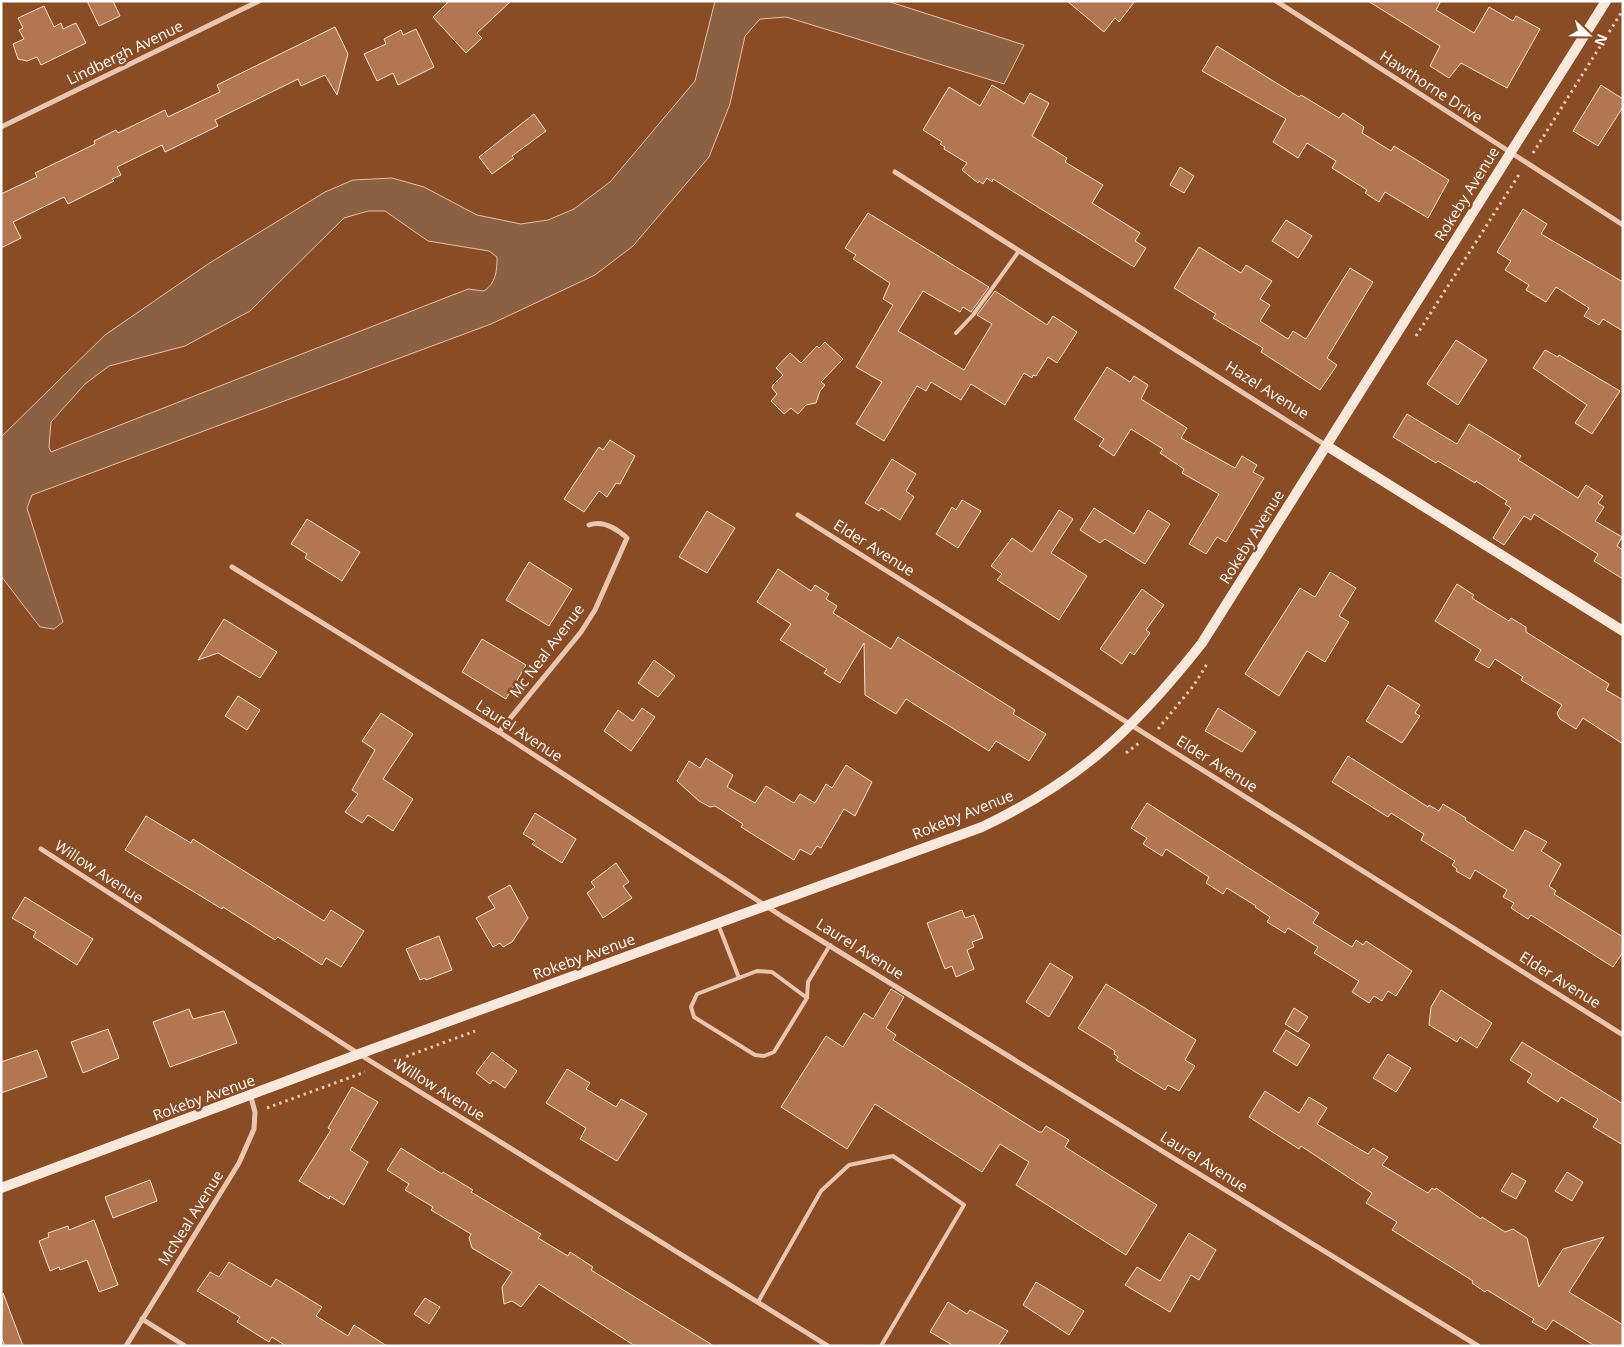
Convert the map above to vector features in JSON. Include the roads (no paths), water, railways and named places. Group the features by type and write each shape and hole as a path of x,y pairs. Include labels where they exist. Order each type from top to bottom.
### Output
{"street":[{"name":"Lindbergh Avenue","path":"1,127 259,1"},
{"name":"Hawthorne Drive","path":"1276,1 1510,154 1623,225"},
{"name":"Rokeby Avenue","path":"1,1188 251,1097 359,1054 982,827 1020,809 1070,778 1100,754 1131,725 1166,688 1202,643 1606,1"},
{"name":"Hazel Avenue","path":"895,172 1623,631"},
{"name":"Elder Avenue","path":"798,515 1623,1035"},
{"name":"Mc Neal Avenue","path":"499,732 581,632 595,610 627,538 617,529 597,522 589,525"},
{"name":"Laurel Avenue","path":"232,566 499,732 766,906 1478,1346"},
{"name":"Willow Avenue","path":"41,849 359,1054 828,1346"},
{"name":"McNeal Avenue","path":"126,1346 239,1163 254,1129 255,1112 251,1097"},
{"path":"142,1319 185,1346"}],"lane":[{"path":"956,332 973,315 1019,251"},
{"path":"718,924 739,978"},
{"path":"807,998 772,972 757,971 697,994 691,1007 694,1017 755,1055 764,1056 774,1052 807,998 808,982 830,946"},
{"path":"758,1302 821,1191 849,1165 894,1156 964,1205 881,1346"}]}
